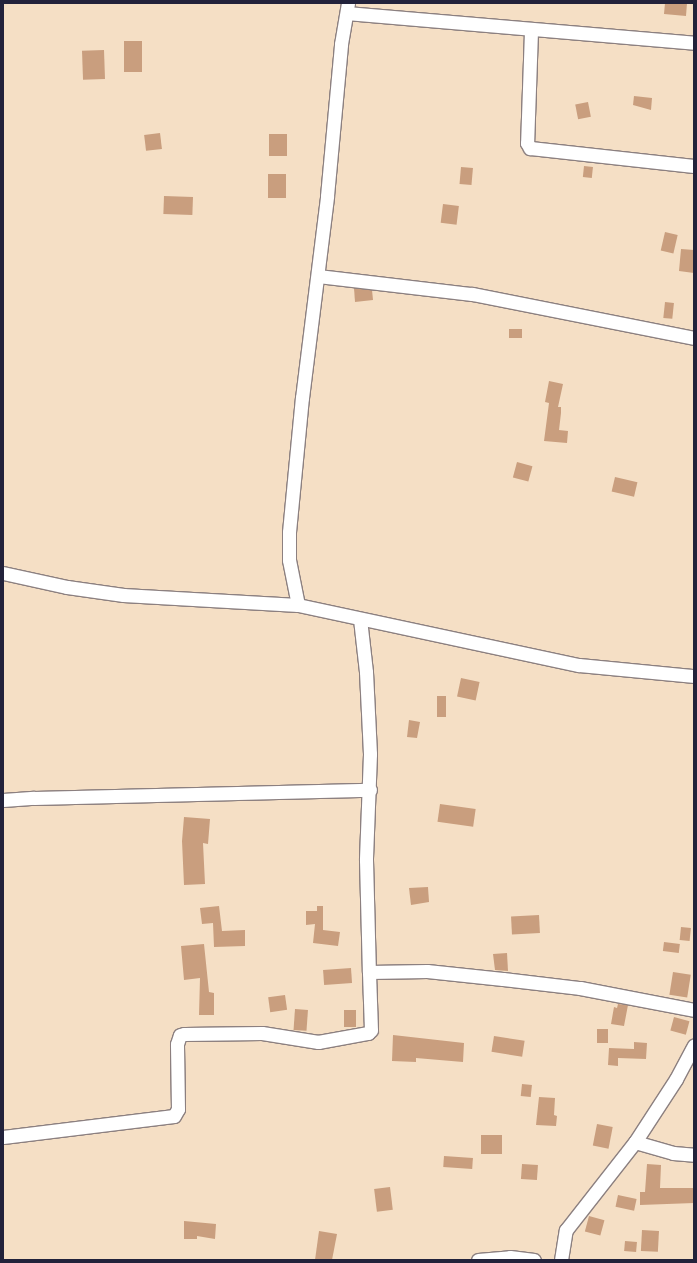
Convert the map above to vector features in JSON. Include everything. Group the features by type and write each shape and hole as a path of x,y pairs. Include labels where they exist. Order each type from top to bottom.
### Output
{"street":[{"path":"298,605 289,560 289,532 318,276 341,44 347,8 531,31 694,43"},
{"path":"531,31 527,143 530,148 694,166"},
{"path":"318,276 472,294 694,338"},
{"path":"3,573 67,587 123,595 298,605 579,665 694,676"},
{"path":"3,1137 174,1116 178,1109 177,1044 180,1035 262,1033 318,1042 368,1033 371,1030 366,860 370,790 366,672 360,619"},
{"path":"3,800 370,790"},
{"path":"369,972 427,971 496,978 580,988 694,1010"},
{"path":"561,1260 566,1230 635,1142 676,1079 694,1045"},
{"path":"635,1142 673,1153 694,1154"},
{"path":"478,1260 510,1257 534,1260"}],"building":[{"path":"665,3 687,3 686,16 664,14"},
{"path":"124,41 142,41 142,72 124,72"},
{"path":"104,50 105,79 83,80 82,51"},
{"path":"634,96 652,98 651,110 633,105"},
{"path":"588,102 591,117 578,119 575,104"},
{"path":"160,133 162,149 146,151 144,135"},
{"path":"269,134 287,134 287,156 269,156"},
{"path":"584,166 593,167 592,178 583,177"},
{"path":"461,167 473,168 471,185 460,184"},
{"path":"268,174 286,174 286,198 268,198"},
{"path":"164,196 193,197 192,215 163,214"},
{"path":"443,204 459,206 457,225 441,223"},
{"path":"665,232 678,235 673,253 661,251"},
{"path":"681,249 694,250 694,273 679,271"},
{"path":"354,288 372,290 373,300 355,302"},
{"path":"665,302 674,303 672,319 663,318"},
{"path":"509,329 522,329 522,338 509,338"},
{"path":"549,381 563,384 558,407 561,407 559,430 568,431 567,443 544,441 549,403 545,402"},
{"path":"517,462 532,466 528,482 513,477"},
{"path":"615,477 637,482 634,497 612,492"},
{"path":"461,678 480,682 476,701 457,697"},
{"path":"437,696 446,696 446,717 437,717"},
{"path":"409,720 420,722 417,738 407,737"},
{"path":"440,804 476,809 473,827 437,822"},
{"path":"184,817 210,819 208,844 203,843 205,884 184,885 182,841"},
{"path":"428,887 429,902 411,905 409,888"},
{"path":"219,906 222,931 245,930 245,946 214,947 213,923 202,924 200,908"},
{"path":"317,906 323,906 323,930 340,932 338,946 313,943 315,924 306,925 306,911 317,911"},
{"path":"539,915 540,933 512,934 511,916"},
{"path":"681,927 691,928 690,941 680,940"},
{"path":"664,942 680,944 679,953 663,951"},
{"path":"204,944 209,992 214,993 214,1015 199,1015 200,978 184,980 181,946"},
{"path":"507,953 508,971 495,970 493,954"},
{"path":"351,968 352,983 324,985 323,970"},
{"path":"673,972 691,975 687,998 669,995"},
{"path":"285,995 287,1010 270,1012 268,997"},
{"path":"618,1004 628,1005 624,1026 611,1024 614,1007 617,1008"},
{"path":"295,1009 308,1010 307,1031 294,1030"},
{"path":"344,1010 356,1010 356,1027 344,1027"},
{"path":"674,1017 689,1021 686,1035 670,1031"},
{"path":"597,1029 608,1029 608,1043 597,1043"},
{"path":"393,1035 464,1043 463,1062 416,1058 416,1062 392,1061"},
{"path":"494,1036 525,1041 522,1057 491,1052"},
{"path":"634,1042 647,1043 646,1059 618,1058 618,1066 608,1065 609,1048 634,1049"},
{"path":"522,1084 532,1085 531,1097 521,1096"},
{"path":"539,1097 555,1098 554,1115 557,1116 556,1126 536,1125"},
{"path":"597,1124 613,1127 609,1149 593,1146"},
{"path":"481,1135 502,1135 502,1154 481,1154"},
{"path":"444,1156 473,1158 472,1169 443,1167"},
{"path":"522,1164 538,1165 537,1180 521,1179"},
{"path":"647,1164 661,1165 660,1188 694,1188 694,1203 640,1205 640,1192 645,1192"},
{"path":"390,1187 393,1210 377,1212 374,1189"},
{"path":"618,1195 637,1199 634,1211 616,1207"},
{"path":"589,1216 604,1220 600,1236 585,1231"},
{"path":"184,1221 216,1224 215,1239 197,1236 197,1239 184,1239"},
{"path":"642,1230 659,1231 658,1252 641,1251"},
{"path":"319,1231 337,1234 332,1260 315,1260"},
{"path":"625,1241 637,1242 636,1252 624,1251"}]}
